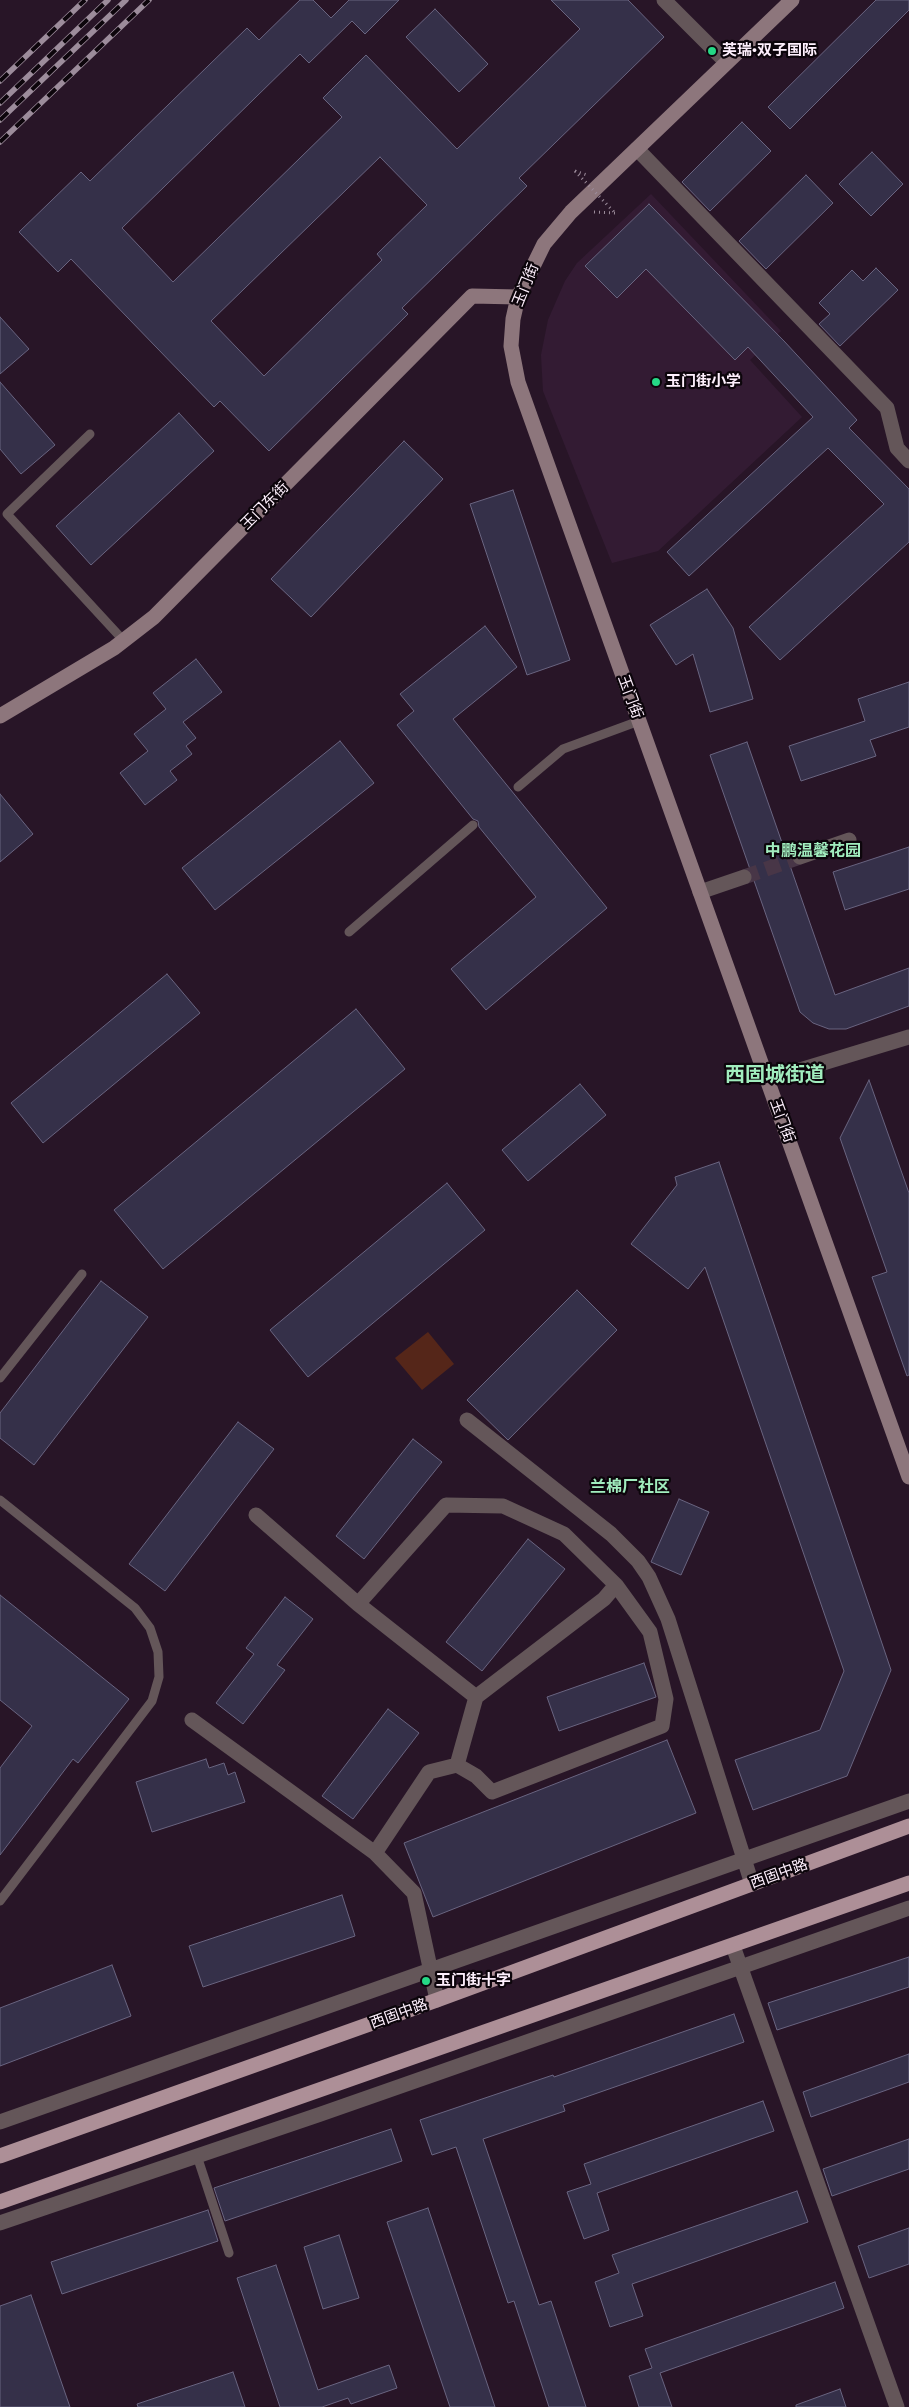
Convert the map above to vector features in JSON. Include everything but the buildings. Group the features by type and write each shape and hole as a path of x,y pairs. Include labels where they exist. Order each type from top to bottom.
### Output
{"main road":[{"name":"西固中路","path":"0,2156 438,2000 909,1826"},
{"path":"0,2202 909,1883"}],"street":[{"path":"664,0 726,62"},
{"name":"玉门街","path":"792,0 571,212 544,244 518,297 512,319 511,346 518,382 909,1476"},
{"path":"637,149 887,408 897,448 909,461"},
{"name":"玉门东街","path":"0,716 124,641 173,600 472,296 518,297"},
{"path":"800,857 849,840"},
{"path":"700,892 744,877"},
{"path":"767,1080 909,1037"},
{"path":"467,1420 611,1534 638,1561 649,1577 668,1618 752,1884"},
{"path":"358,1604 446,1505 503,1506 564,1534 616,1585 650,1632 666,1699 662,1726 492,1792 476,1776 457,1766 429,1772 375,1853"},
{"path":"256,1515 358,1604 476,1697"},
{"path":"457,1766 476,1697 604,1599 616,1585"},
{"path":"192,1720 375,1853 414,1893 438,2000"},
{"path":"0,2122 909,1801"},
{"path":"0,2223 741,1968 909,1908"},
{"path":"733,1946 897,2407"}],"lane":[{"path":"90,434 7,514 124,641"},
{"path":"518,787 563,750 639,721"},
{"path":"349,932 473,825"},
{"path":"0,1378 82,1274"},
{"path":"0,1500 135,1608 150,1628 158,1652 159,1677 152,1701 0,1901"},
{"path":"197,2156 229,2253"}],"path":[{"path":"575,171 615,213"}],"shaded area":[{"name":"玉门街小学","path":"651,194 781,331 750,360 802,417 658,551 612,563 543,391 541,355 548,320 565,281 577,263"},
{"path":"428,1332 454,1364 422,1390 395,1358"}],"tunnel":[{"path":"744,877 800,857"}],"railway":[{"path":"0,81 85,0"},
{"path":"0,103 108,0"},
{"path":"0,120 126,0"},
{"path":"0,142 149,0"}],"place":[{"name":"芙瑞·双子国际","path":"712,51"},
{"name":"玉门街小学","path":"656,382"},
{"name":"玉门街十字","path":"426,1981"}],"district":[{"name":"中鹏温馨花园","path":"813,851"},
{"name":"西固城街道","path":"775,1075"},
{"name":"兰棉厂社区","path":"630,1487"}]}
